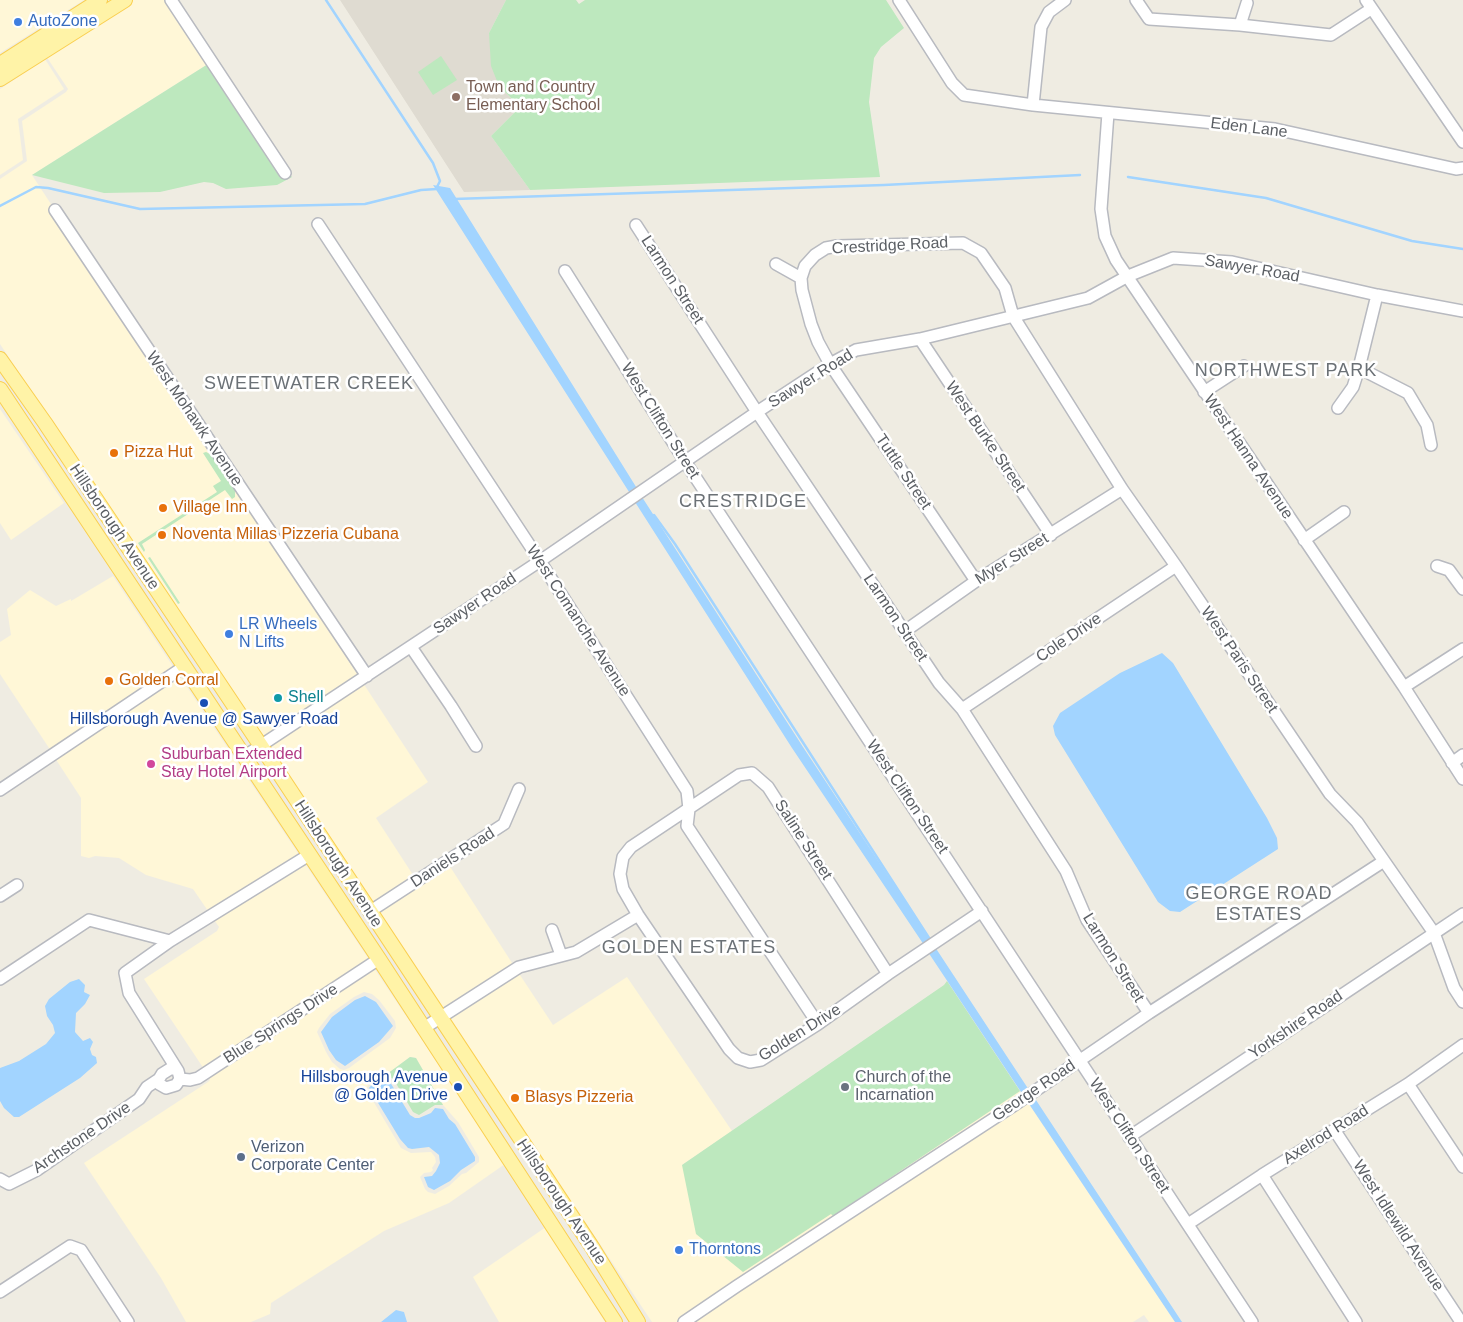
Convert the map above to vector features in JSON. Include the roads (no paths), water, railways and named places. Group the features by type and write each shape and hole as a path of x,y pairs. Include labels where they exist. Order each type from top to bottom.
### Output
{"main road":[{"path":"0,79 9,63 100,0"},
{"path":"9,63 125,0"},
{"name":"Hillsborough Avenue","path":"0,360 45,423 200,654 592,1247 638,1322"},
{"path":"0,366 12,375"},
{"path":"0,384 14,397 29,418 45,423"},
{"name":"Hillsborough Avenue","path":"0,390 245,756 616,1322"},
{"path":"34,439 45,436 64,464 83,481"},
{"path":"59,476 76,488 119,552 137,560"},
{"path":"127,580 142,587 177,639 200,654"},
{"path":"274,801 289,810 317,850 335,859"},
{"path":"309,855 328,865 370,928 386,937"},
{"path":"480,1113 499,1124 529,1171 541,1170"}],"street":[{"path":"171,0 285,173"},
{"path":"899,0 952,83 964,94 1033,105 1041,27 1049,12 1065,0"},
{"path":"1136,0 1150,19 1240,25 1331,35 1369,4 1463,142"},
{"path":"1240,25 1247,3"},
{"name":"Eden Lane","path":"1033,105 1275,129 1456,169 1463,168"},
{"name":"West Hanna Avenue","path":"1108,113 1101,209 1105,236 1116,260 1404,687 1463,779"},
{"name":"West Mohawk Avenue","path":"56,210 367,676"},
{"name":"West Comanche Avenue","path":"318,224 540,561 687,791 689,809 687,826 818,1024"},
{"name":"Larmon Street","path":"636,225 757,412 939,683 962,709 1066,871 1087,920 1149,1013"},
{"name":"Crestridge Road","path":"801,278 805,266 815,255 826,248 837,246 963,243 981,253 994,270 1005,288 1013,316"},
{"name":"Sawyer Road","path":"245,756 686,463 757,412 830,364 856,350 920,339 1088,298 1128,276 1173,258 1232,262 1377,295 1463,311"},
{"path":"776,264 801,278 802,290 811,324 830,364"},
{"name":"West Clifton Street","path":"565,271 686,463 1252,1322"},
{"path":"1338,408 1353,387 1377,295"},
{"name":"West Paris Street","path":"1013,316 1122,489 1330,794 1357,822 1434,933 1454,988 1463,1002"},
{"name":"West Burke Street","path":"920,339 1051,535"},
{"name":"Tuttle Street","path":"830,364 976,581"},
{"path":"1204,392 1244,366"},
{"path":"1359,368 1408,393 1427,425 1431,445"},
{"name":"Myer Street","path":"904,631 976,581 1122,489"},
{"path":"1304,540 1344,512"},
{"name":"Cole Drive","path":"962,709 1176,566"},
{"path":"1436,566 1449,570 1463,589"},
{"path":"410,647 476,746"},
{"path":"1404,687 1463,649"},
{"path":"0,790 184,666"},
{"path":"1452,763 1463,755"},
{"name":"Saline Street","path":"638,915 623,889 620,874 623,857 631,847 738,775 752,773 768,787 888,974"},
{"name":"Daniels Road","path":"369,912 504,824 519,789"},
{"path":"179,1075 175,1069 166,1071 158,1079 160,1084 162,1087 170,1088 176,1085 179,1075 129,993 125,973 170,942 309,855"},
{"name":"George Road","path":"684,1322 1013,1106 1149,1013 1384,861"},
{"path":"0,896 16,885"},
{"name":"Golden Drive","path":"638,915 728,1049 738,1058 750,1062 761,1060 818,1024 982,911"},
{"name":"Yorkshire Road","path":"1129,1137 1463,914"},
{"path":"424,1028 519,967 576,952 638,915"},
{"path":"0,979 89,920 170,942"},
{"path":"552,930 561,955"},
{"name":"Blue Springs Drive","path":"179,1075 190,1080 198,1078 379,959"},
{"name":"Axelrod Road","path":"1188,1224 1262,1175 1408,1084 1463,1045"},
{"name":"Archstone Drive","path":"0,1179 10,1184 37,1170 138,1099 147,1087 158,1079"},
{"path":"1408,1084 1463,1167"},
{"name":"West Idlewild Avenue","path":"1335,1131 1461,1322"},
{"path":"1262,1175 1356,1322"},
{"path":"0,1292 70,1246 82,1250 128,1322"}],"water":[{"path":"433,185 450,188 638,490 631,495"},
{"path":"642,497 931,941 924,945 792,748 635,502"},
{"path":"1162,653 1173,663 1267,818 1277,838 1278,849 1180,912 1170,911 1158,902 1055,735 1053,726 1060,713 1120,673"},
{"path":"935,947 1029,1090 1023,1095 928,952"},
{"path":"79,979 85,985 84,992 90,995 85,1004 76,1013 75,1032 83,1041 90,1038 93,1042 90,1049 92,1055 96,1057 97,1063 80,1078 19,1117 14,1117 4,1108 0,1101 0,1068 19,1061 46,1044 55,1033 53,1025 47,1016 45,1006 49,999 70,982"},
{"path":"365,996 376,1002 393,1026 379,1042 345,1066 336,1060 321,1032 332,1017 355,1000"},
{"path":"384,1076 390,1082 410,1115 415,1118 431,1113 435,1108 443,1109 449,1119 455,1124 475,1157 475,1161 461,1170 450,1181 434,1190 428,1187 424,1177 432,1176 436,1171 440,1163 439,1155 429,1147 408,1148 400,1139 369,1088 374,1082"},
{"path":"1034,1097 1182,1322 1175,1322 1027,1101"},
{"path":"396,1310 404,1312 407,1322 381,1322"}],"waterway":[{"path":"326,0 433,163 440,181 436,189"},
{"path":"454,199 884,185 1080,175"},
{"path":"1128,177 1266,198 1412,241 1463,249"},
{"path":"0,206 36,187 48,188 140,209 365,204 421,190 437,189"},
{"path":"654,515 675,544 931,941"}],"place":[{"name":"AutoZone","path":"18,22"},
{"name":"Town and Country Elementary School","path":"456,97"},
{"name":"Pizza Hut","path":"114,453"},
{"name":"Village Inn","path":"163,508"},
{"name":"Noventa Millas Pizzeria Cubana","path":"162,535"},
{"name":"LR Wheels N Lifts","path":"229,634"},
{"name":"Golden Corral","path":"109,681"},
{"name":"Shell","path":"278,698"},
{"name":"Hillsborough Avenue @ Sawyer Road","path":"204,703"},
{"name":"Suburban Extended Stay Hotel Airport","path":"151,764"},
{"name":"Hillsborough Avenue @ Golden Drive","path":"458,1087"},
{"name":"Church of the Incarnation","path":"845,1087"},
{"name":"Blasys Pizzeria","path":"515,1098"},
{"name":"Verizon Corporate Center","path":"241,1157"},
{"name":"Thorntons","path":"679,1250"}],"district":[{"name":"NORTHWEST PARK","path":"1286,371"},
{"name":"SWEETWATER CREEK","path":"309,384"},
{"name":"CRESTRIDGE","path":"743,502"},
{"name":"GEORGE ROAD ESTATES","path":"1259,904"},
{"name":"GOLDEN ESTATES","path":"689,948"}]}
